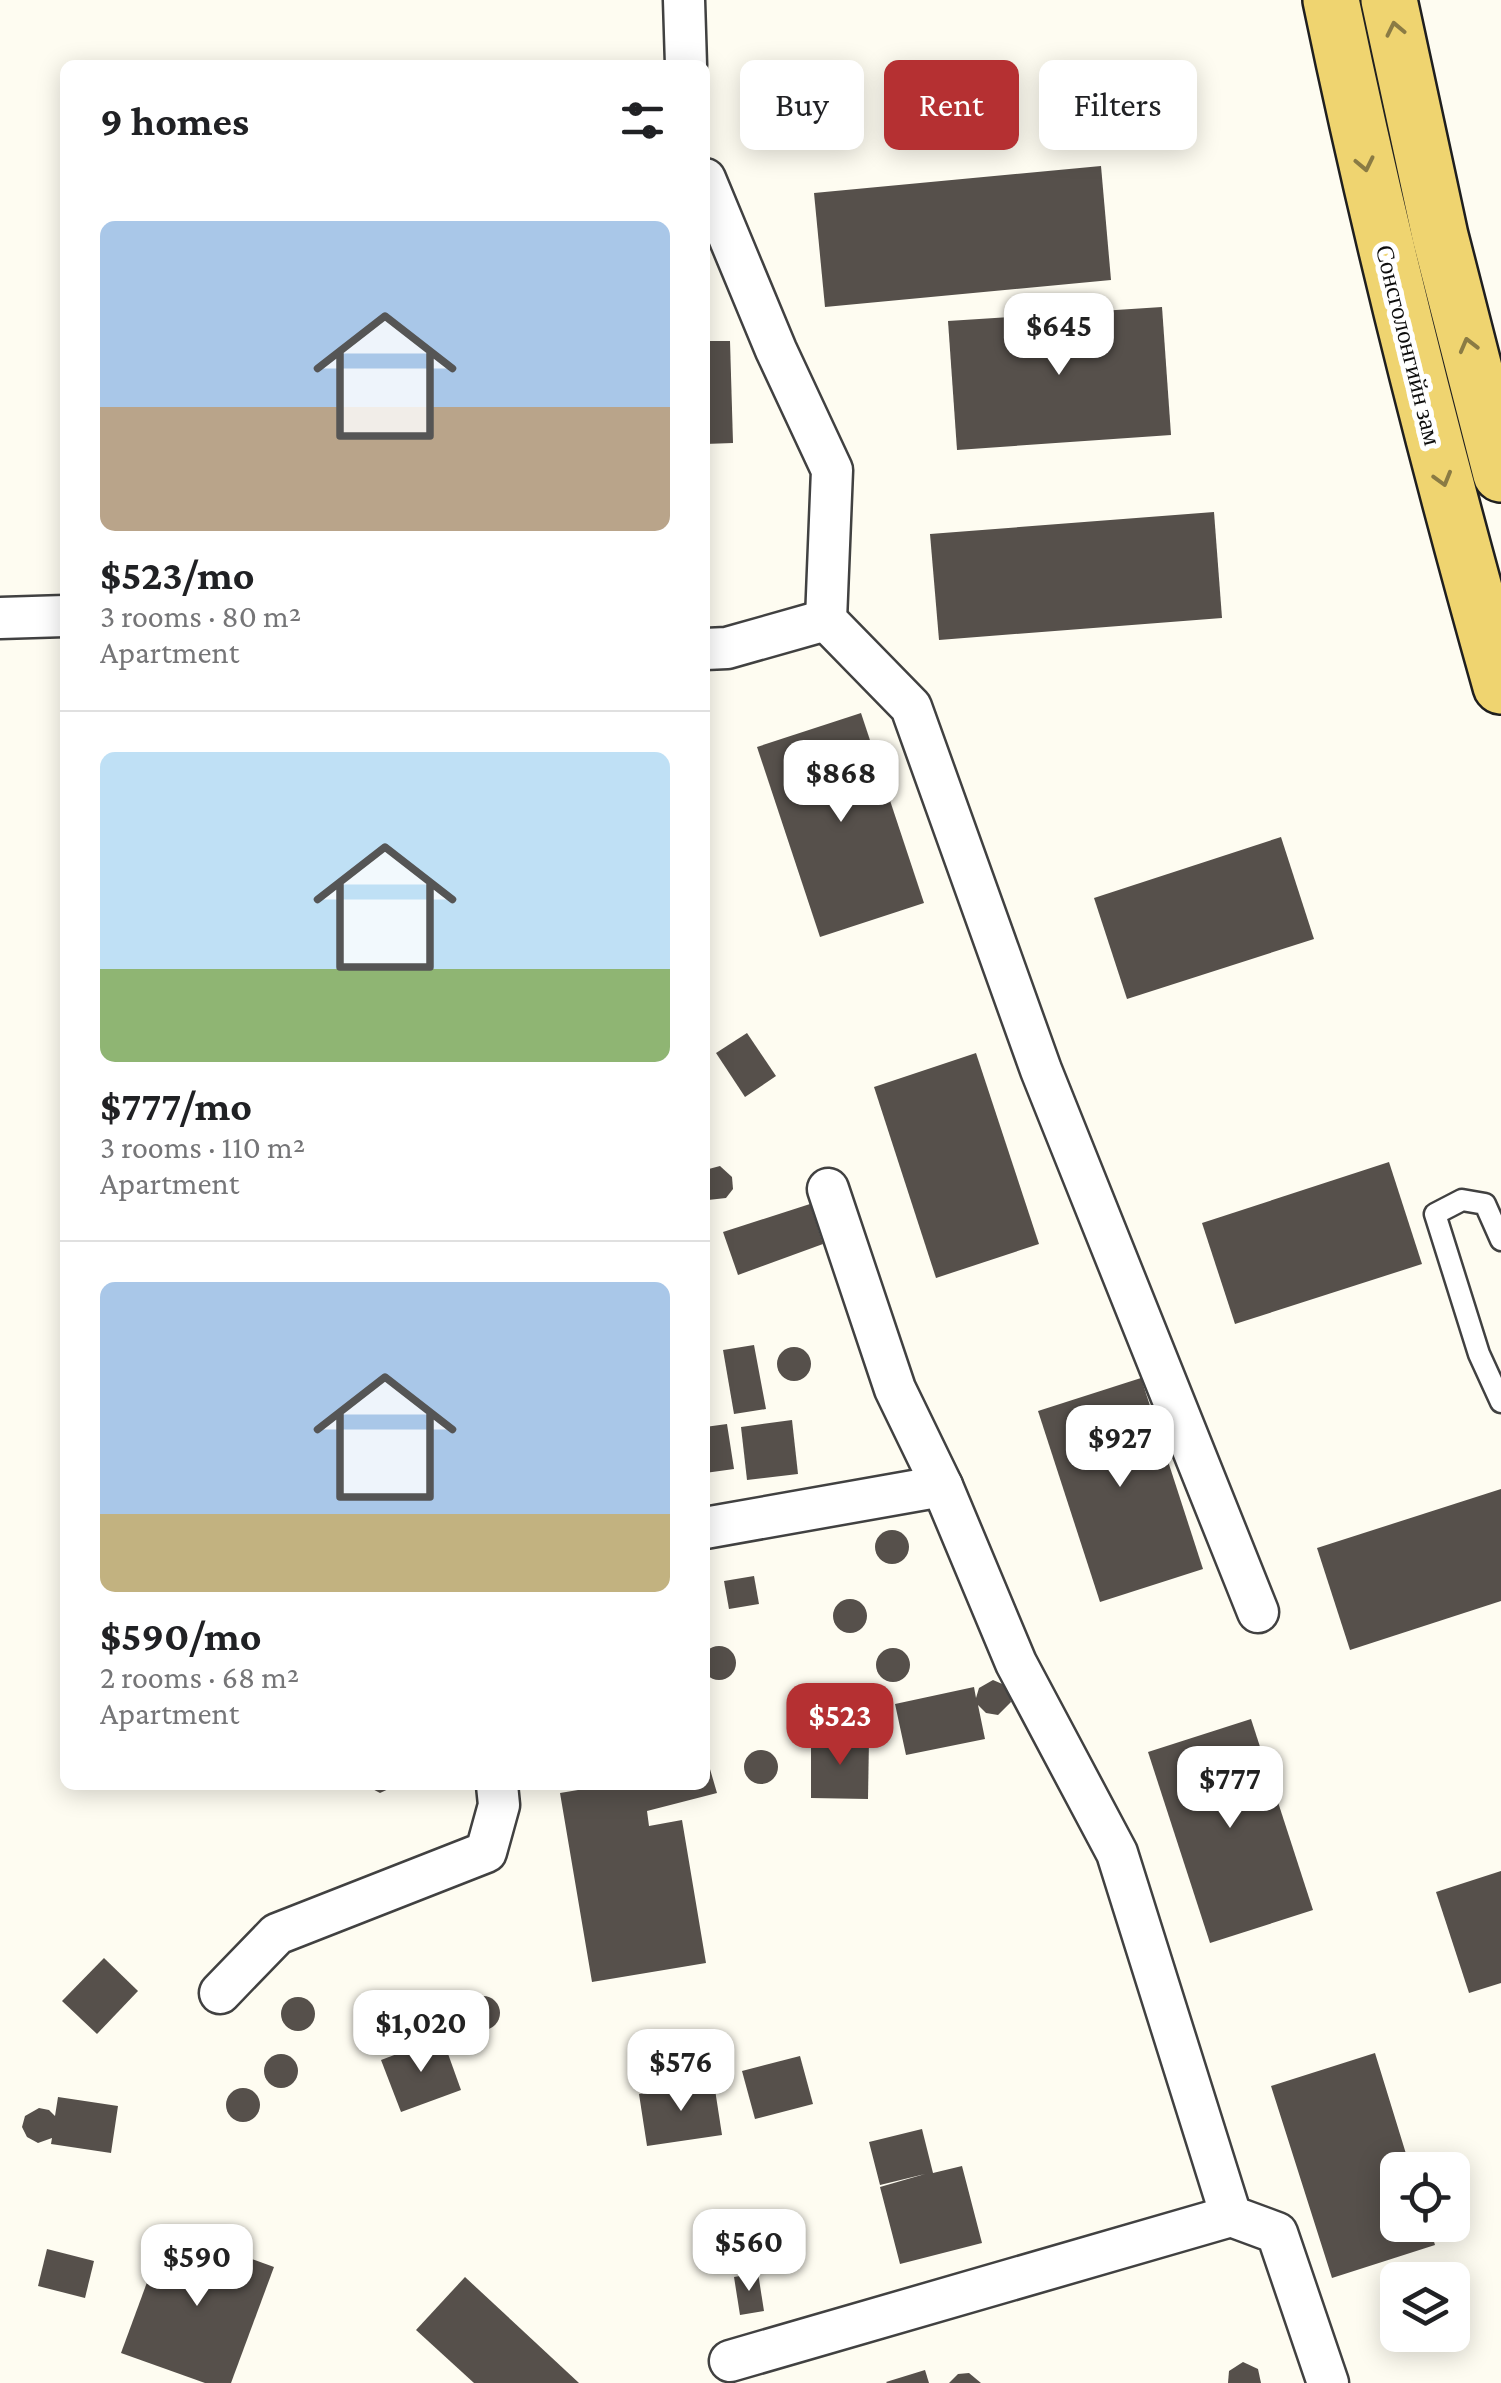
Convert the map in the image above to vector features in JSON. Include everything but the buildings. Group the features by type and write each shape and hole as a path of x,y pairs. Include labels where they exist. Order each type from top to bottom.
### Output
{"main road":[{"name":"Сонсголонгийн зам","path":"1331,0 1372,198 1436,455 1501,686"},
{"path":"1389,0 1440,236 1501,474"}],"street":[{"path":"684,0 686,60"},
{"path":"710,191 776,350 832,470 826,620 911,707 1041,1070 1258,1612"},
{"path":"0,618 60,616"},
{"path":"710,649 728,648 826,620"},
{"path":"828,1189 895,1389 942,1486 1016,1663 1117,1853 1231,2216"},
{"path":"710,1527 942,1486"},
{"path":"220,1993 277,1934 486,1852 499,1805 497,1790"},
{"path":"730,2361 1231,2216 1276,2233 1328,2383"}],"lane":[{"path":"1501,1240 1485,1204 1462,1200 1436,1214 1479,1354 1501,1402"}]}
